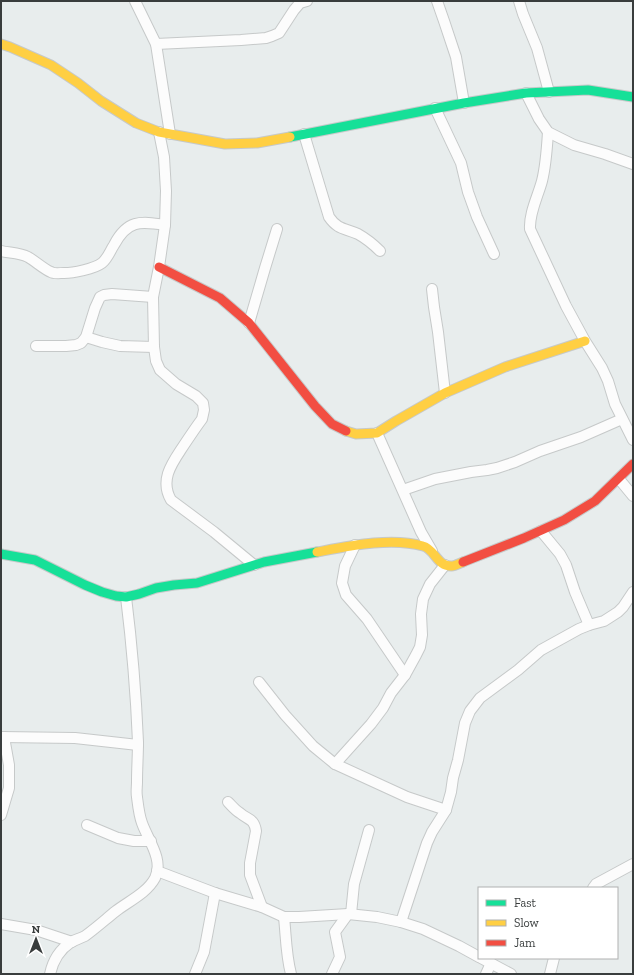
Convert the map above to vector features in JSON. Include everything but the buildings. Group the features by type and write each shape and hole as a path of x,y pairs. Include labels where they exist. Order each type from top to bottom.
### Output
{"street":[{"path":"156,44 266,38 279,33 294,10 300,3 306,1"},
{"path":"437,1 456,57 464,103"},
{"path":"519,1 537,48 549,92"},
{"path":"138,2 156,44 170,134"},
{"path":"1,44 51,65 101,101 136,123 159,132 225,144 257,143 436,108 526,93 588,90 633,96"},
{"path":"526,93 539,119 548,132 574,145 633,164"},
{"path":"436,108 461,163 468,192 477,217 494,254"},
{"path":"159,132 164,157 166,191 165,225 153,297 154,346 156,361 160,370 176,384 196,396 203,403 204,410 202,419 170,466 167,476 167,492 171,500 214,532 254,565"},
{"path":"548,132 547,155 542,180 531,218 530,229 566,306 602,368 608,381 615,404 633,440"},
{"path":"304,134 329,217 334,224 357,234 370,242 380,251"},
{"path":"1,251 29,257 51,273 78,271 101,264 107,257 116,239 127,227 140,222 165,225"},
{"path":"249,323 264,268 277,229"},
{"path":"159,267 220,298 249,323 332,424 345,431 356,434 378,433 396,420 445,393 505,367 585,341"},
{"path":"432,289 445,393"},
{"path":"36,346 66,346 81,343 86,337 100,297 104,295 112,294 153,297"},
{"path":"86,337 120,346 154,346"},
{"path":"403,490 435,479 487,470 509,464 540,451 581,437 622,419"},
{"path":"378,433 421,532 432,552"},
{"path":"1,554 35,560 102,592 126,597 156,588 197,583 264,562 355,545 399,542 425,546 441,563 452,566 541,531 564,520 595,501 633,464"},
{"path":"618,479 633,496"},
{"path":"541,531 560,554 566,565 575,592 589,625"},
{"path":"355,545 345,566 342,583 346,595 367,619 405,675"},
{"path":"335,764 371,724 383,708 391,693 405,675 420,647 422,635 421,614 423,599 430,584 445,565"},
{"path":"401,922 427,843 446,810 465,723 473,706 483,695 518,670 541,650 579,629 604,621 618,612 633,592"},
{"path":"50,974 52,966 61,950 84,936 117,910 144,892 155,877 157,871 156,857 151,841 142,823 137,795 138,745 132,640 126,597"},
{"path":"259,682 285,715 313,746 335,764 407,797 446,810"},
{"path":"1,815 9,788 9,765 3,737 75,738 138,745"},
{"path":"228,802 241,814 253,821 255,826 256,831 250,863 250,875 262,907"},
{"path":"87,825 118,838 134,841 151,841"},
{"path":"332,974 340,957 335,932 350,914 354,884 369,830"},
{"path":"593,887 633,864"},
{"path":"157,871 215,893 262,907 284,917 350,914 377,917 401,922 422,929 460,946 478,957"},
{"path":"195,974 204,952 215,893"},
{"path":"284,917 287,953 291,974"},
{"path":"1,924 36,930 72,942"},
{"path":"482,959 511,974"},
{"path":"550,974 554,959"},
{"path":"486,974 491,964"}],"traffic: fast":[{"path":"290,137 464,103 526,93 588,90 633,97"},
{"path":"1,554 35,560 102,592 126,597 156,588 197,583 264,562 317,552"}],"traffic: slow":[{"path":"1,44 51,65 101,101 136,123 159,132 225,144 257,143 290,137"},
{"path":"346,431 356,434 377,433 445,393 505,367 585,341"},
{"path":"317,552 370,543 397,542 423,546 427,548 439,561 447,566 453,566 463,562"}],"traffic: jam":[{"path":"159,267 220,298 249,323 315,406 332,424 346,431"},
{"path":"463,562 524,538 564,520 595,501 633,464"}]}
